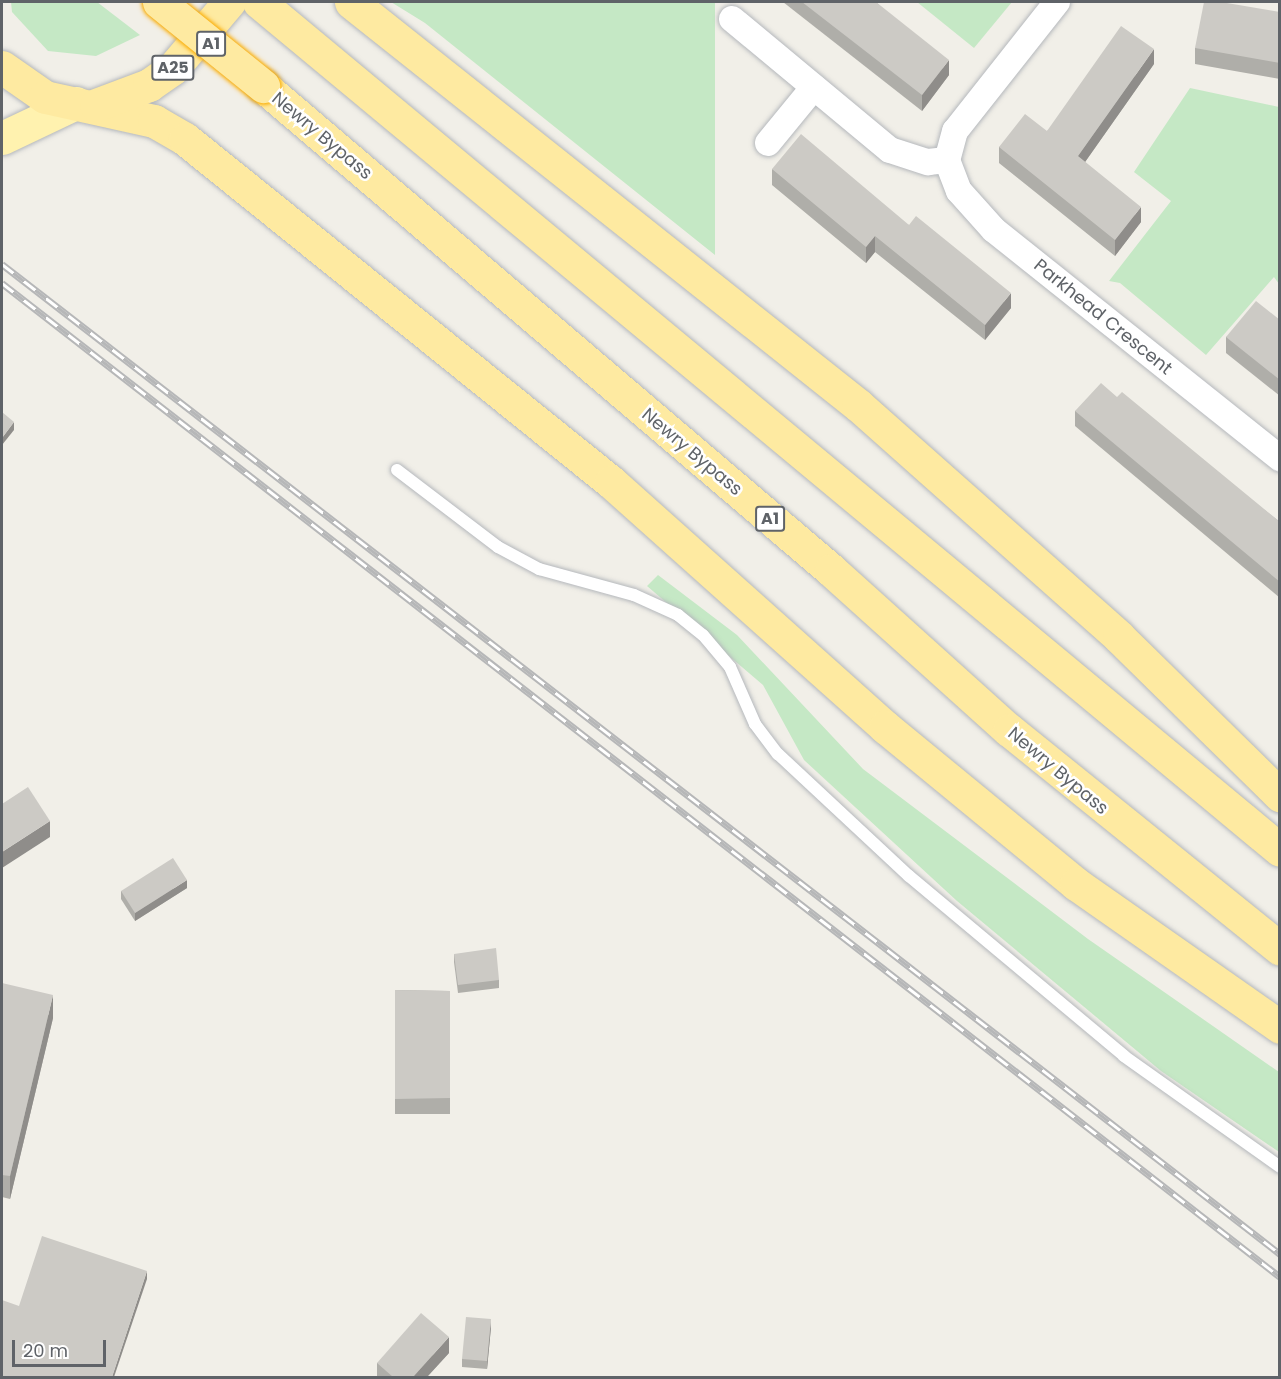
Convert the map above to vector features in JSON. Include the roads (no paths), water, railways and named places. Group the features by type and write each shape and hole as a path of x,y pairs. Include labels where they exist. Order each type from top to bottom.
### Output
{"highway":[{"name":"Newry Bypass","path":"159,2 263,86 831,570 1009,730 1280,949"},
{"name":"A25","path":"86,104 149,85 173,68 229,2"},
{"path":"259,2 1280,850"},
{"path":"351,2 867,412 1119,637 1280,795"},
{"path":"2,67 45,97 86,104 154,122 185,139 611,482 885,727 1076,884 1280,1027"}],"main road":[{"name":"A25","path":"2,138 86,104"}],"street":[{"path":"732,19 890,150 928,162 946,160 955,131 1057,2"},
{"path":"768,143 814,87"},
{"name":"Parkhead Crescent","path":"946,160 959,191 994,230 1280,458"}],"lane":[{"path":"397,470 498,547 540,569 634,596 678,615 703,635 730,667 755,724 778,754 909,876 1115,1049 1280,1167"}],"railway":[{"path":"2,264 1280,1254"},
{"path":"2,283 1280,1277"}]}
